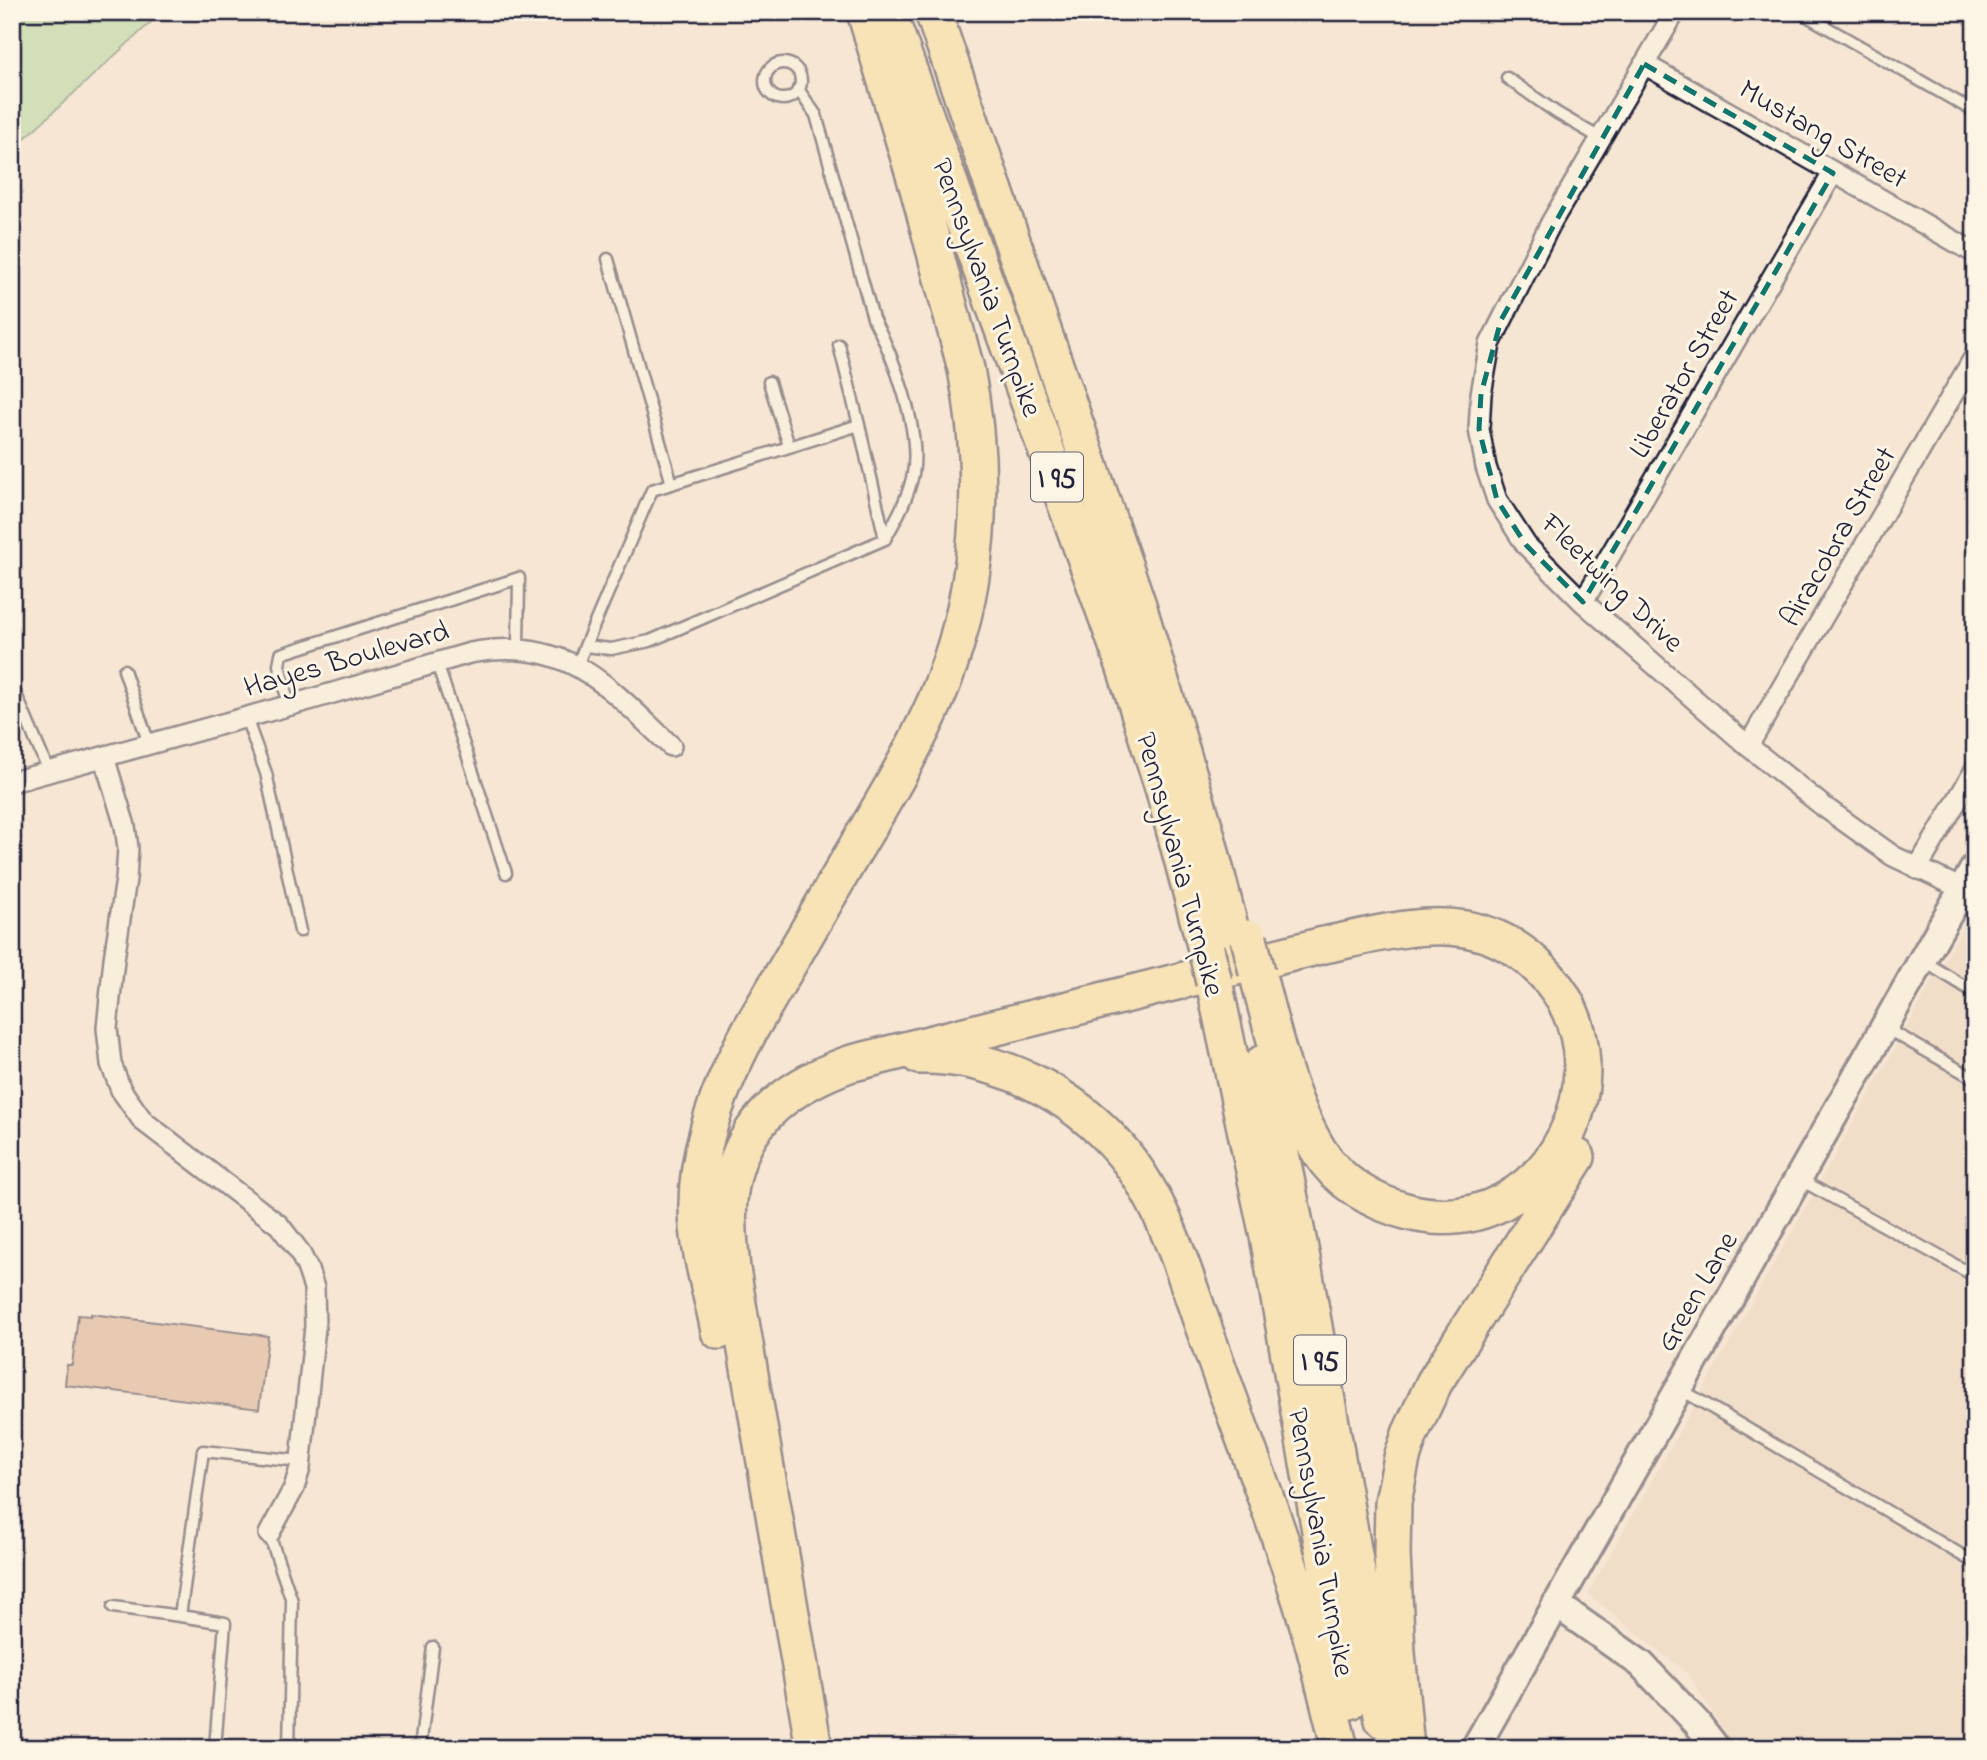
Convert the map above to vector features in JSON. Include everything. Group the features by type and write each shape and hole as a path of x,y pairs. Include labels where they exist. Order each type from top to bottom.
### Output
{"highway":[{"path":"794,1748 699,1235 698,1207 704,1149 717,1102 732,1063 925,724 960,628 975,547 978,457 966,369 918,188 864,12"},
{"name":"Pennsylvania Turnpike","path":"888,12 1124,665 1164,791 1234,960 1268,1236 1356,1748"},
{"name":"Pennsylvania Turnpike","path":"933,12 1130,580 1173,716 1281,1150 1388,1748"},
{"path":"717,1322 710,1215 715,1170 725,1141 739,1117 763,1090 793,1069 828,1053 858,1044 1382,918 1421,912 1456,911 1492,919 1526,934 1557,961 1578,989 1586,1005 1599,1056 1600,1091 1592,1125 1576,1158 1434,1384 1413,1425 1402,1458 1394,1502 1392,1554 1397,1653 1406,1748"},
{"path":"814,1748 734,1281 730,1244 729,1200 732,1180 744,1145 778,1101 810,1079 849,1064 881,1056 1324,945 1414,929 1467,929 1499,940 1528,957 1552,981 1570,1012 1580,1045 1583,1080 1576,1115 1560,1149 1523,1188 1475,1211 1455,1215 1418,1214 1390,1206 1363,1193 1333,1170 1309,1133 1283,1063 1234,960"},
{"path":"881,1056 925,1056 963,1060 1022,1077 1060,1096 1094,1122 1137,1172 1154,1203 1179,1261 1288,1562 1311,1635 1340,1748"}],"street":[{"name":"Fleetwing Drive","path":"1675,12 1552,221 1490,344 1480,394 1479,429 1486,467 1497,500 1526,545 1583,602 1748,746 1875,844 1917,869 1969,878"},
{"name":"Mustang Street","path":"1644,64 1975,253"},
{"name":"Liberator Street","path":"1583,602 1833,173"},
{"name":"Airacobra Street","path":"1748,746 1975,356"},
{"name":"Hayes Boulevard","path":"12,782 492,649 518,648 556,656 577,666 605,684 671,746"},
{"path":"104,757 125,827 128,848 107,1028 111,1064 121,1090 144,1121 279,1225 299,1251 314,1288 315,1327 300,1461 294,1488 269,1534"},
{"path":"1917,869 1975,770"},
{"name":"Green Lane","path":"1475,1748 1969,878"},
{"path":"1556,1604 1641,1664 1697,1723 1716,1748"}],"lane":[{"path":"1800,12 1975,112"},
{"path":"1507,78 1557,113 1600,138"},
{"path":"585,646 611,649 650,641 886,539 905,503 914,472 913,436 904,397 887,344 873,318 816,115 798,89"},
{"path":"608,259 672,484"},
{"path":"839,345 886,539"},
{"path":"769,382 789,446"},
{"path":"577,666 652,490 859,425"},
{"path":"289,706 279,665 281,654 519,578 518,648"},
{"path":"437,663 506,873"},
{"path":"124,670 149,744"},
{"path":"12,685 49,772"},
{"path":"246,718 266,773 300,931"},
{"path":"1922,960 1975,993"},
{"path":"1884,1027 1975,1079"},
{"path":"1798,1179 1975,1276"},
{"path":"1679,1389 1975,1563"},
{"path":"180,1615 203,1451 300,1461"},
{"path":"269,1534 292,1601 289,1748"},
{"path":"113,1607 225,1623 215,1748"},
{"path":"420,1748 433,1647"}],"highlighted area":[{"path":"1644,64 1833,173 1583,602 1526,545 1497,500 1479,429 1481,394 1501,320"}],"shaded area":[{"path":"1975,906 1975,1748 1735,1748 1688,1674 1588,1594"}],"green space":[{"path":"12,12 162,12 12,150"}],"building":[{"path":"91,1314 268,1336 259,1409 65,1385 67,1365 72,1365 78,1315"}]}
